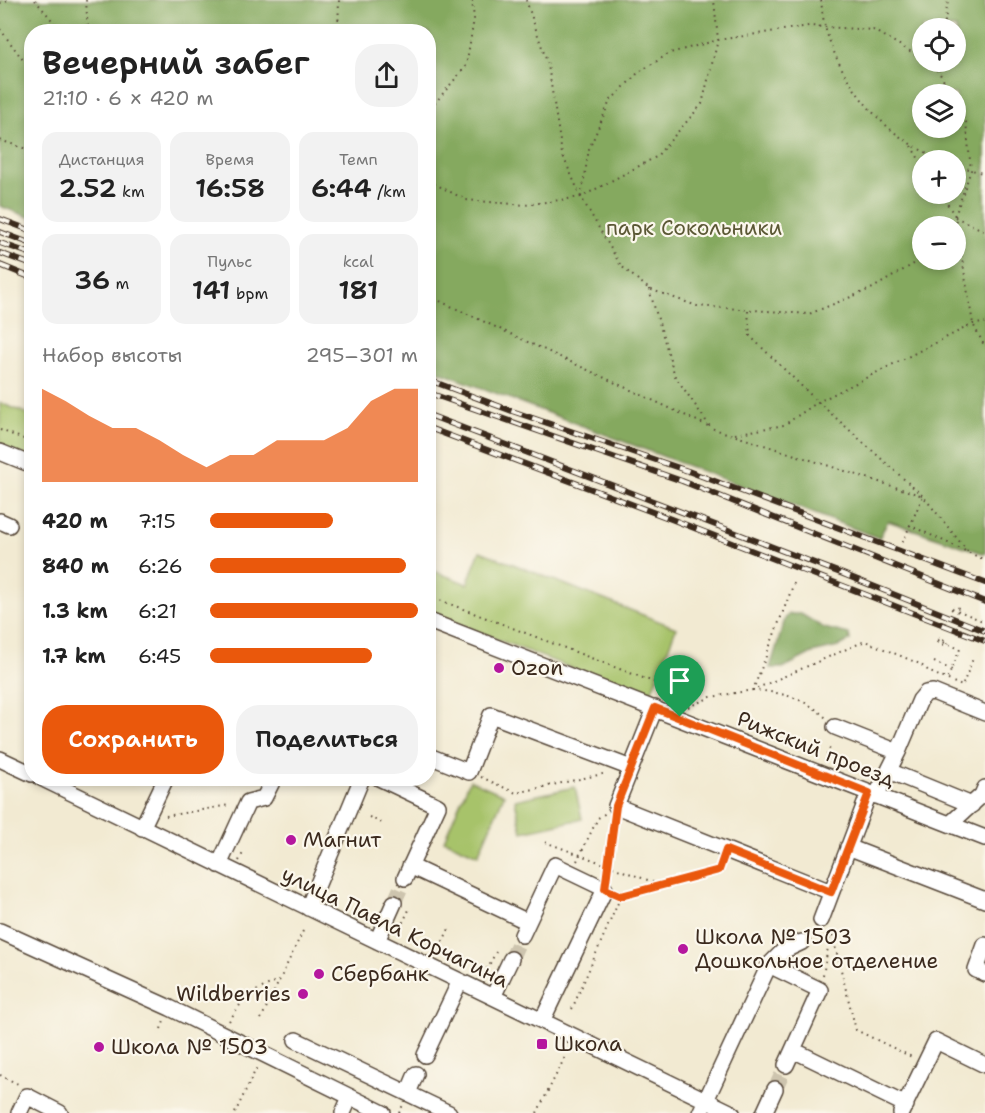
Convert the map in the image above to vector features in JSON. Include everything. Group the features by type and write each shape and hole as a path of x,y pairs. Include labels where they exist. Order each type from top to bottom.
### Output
{"street":[{"path":"0,452 24,462"},
{"name":"Рижский проезд","path":"436,624 985,838"},
{"path":"828,923 831,892 848,847 873,794 889,771 920,700 926,693 933,692 985,712"},
{"path":"655,708 616,806 831,892"},
{"path":"436,759 469,772 491,715 630,768"},
{"path":"835,727 898,752"},
{"path":"0,759 24,770"},
{"path":"889,771 972,805"},
{"name":"улица Павла Корчагина","path":"67,786 142,828 542,1021 703,1107 732,1113"},
{"path":"142,828 162,786"},
{"path":"219,865 248,802 264,798 269,786"},
{"path":"309,908 359,786"},
{"path":"395,786 438,807 407,872 525,929 555,865 605,889 542,1021"},
{"path":"950,824 982,795 985,788"},
{"path":"848,847 985,900"},
{"path":"376,941 394,903"},
{"path":"0,931 170,1008 383,1113"},
{"path":"703,1107 768,964 783,951 802,942"},
{"path":"985,945 976,970 985,974"},
{"path":"493,998 511,959"},
{"path":"768,964 820,990 786,1065"},
{"path":"425,1055 460,981"},
{"path":"296,1040 450,1113"},
{"path":"793,1050 903,1109 936,1041 985,1065"},
{"path":"408,1093 416,1074"},
{"path":"764,1113 775,1089"},
{"path":"19,1113 27,1096 60,1113"},
{"path":"343,1113 350,1097"}],"path":[{"path":"0,3 8,0"},
{"path":"35,0 55,24"},
{"path":"86,0 88,24"},
{"path":"338,24 339,0"},
{"path":"436,102 466,66 474,19 472,0"},
{"path":"526,0 548,65 562,154 581,197 621,266 649,289 697,306 809,314 873,288 912,265"},
{"path":"436,185 466,201 525,205 581,197 656,157 702,104 718,40 714,0"},
{"path":"821,0 825,27 841,65 863,102 911,145 922,150"},
{"path":"945,18 948,0"},
{"path":"581,197 589,149 610,101 639,72 670,53 718,40 809,26 873,30 912,52"},
{"path":"0,29 24,61"},
{"path":"939,72 946,84"},
{"path":"955,216 971,170 966,122"},
{"path":"0,140 24,148"},
{"path":"911,145 914,150"},
{"path":"966,168 985,174"},
{"path":"947,204 955,216"},
{"path":"966,222 985,231"},
{"path":"964,270 973,324 985,347"},
{"path":"649,289 675,376 711,428"},
{"path":"436,299 711,428 923,496"},
{"path":"748,311 750,336 818,402 923,496 968,552"},
{"path":"732,435 784,425 818,402 973,324 985,323"},
{"path":"0,430 24,439"},
{"path":"901,546 923,496"},
{"path":"909,525 985,560"},
{"path":"753,690 794,583"},
{"path":"436,599 664,686"},
{"path":"952,608 985,622"},
{"path":"938,640 946,646 947,644 960,649 948,680"},
{"path":"753,690 865,641 920,664 930,672 962,686"},
{"path":"967,674 974,656"},
{"path":"934,662 952,670"},
{"path":"683,709 711,697 753,690 781,692 807,703 835,727"},
{"path":"469,772 516,793 608,773"},
{"path":"166,816 248,802"},
{"path":"572,873 598,818 616,806"},
{"path":"616,806 605,889 621,896 719,870 726,850"},
{"path":"369,817 384,824"},
{"path":"545,842 661,885"},
{"path":"572,1009 621,896"},
{"path":"400,928 409,910"},
{"path":"820,990 828,923"},
{"path":"828,923 856,1030 926,1064"},
{"path":"440,947 449,929"},
{"path":"261,1019 303,931"},
{"path":"487,969 496,952"},
{"path":"220,1033 246,996 280,979"},
{"path":"235,1113 264,1054"},
{"path":"537,1113 565,1057"},
{"path":"0,1075 25,1088 27,1096"}],"green space":[{"name":"парк Сокольники","path":"0,0 985,0 985,554 888,521 879,538 436,371 436,24 24,24 24,215 0,206"},
{"path":"0,403 24,412 24,456 0,447"},
{"path":"480,551 676,628 649,698 436,616 436,572 467,584"},
{"path":"789,614 801,614 824,628 849,634 850,640 838,647 812,653 783,668 770,668 785,619"},
{"path":"470,780 504,795 478,855 444,840"},
{"path":"575,787 582,819 522,832 515,800"}],"tunnel":[{"path":"394,903 405,878"},
{"path":"511,959 522,935"},
{"path":"775,1089 786,1065"}],"railway":[{"path":"0,219 24,228"},
{"path":"0,232 24,241"},
{"path":"0,243 24,251"},
{"path":"0,253 24,262"},
{"path":"0,265 24,275"},
{"path":"436,383 688,471 985,583"},
{"path":"436,395 682,481 985,602"},
{"path":"436,418 985,631"},
{"path":"436,431 985,641"}],"place":[{"name":"Ozon","path":"499,668"},
{"name":"Магнит","path":"291,840"},
{"name":"Школа № 1503 Дошкольное отделение","path":"683,949"},
{"name":"Сбербанк","path":"319,974"},
{"name":"Wildberries","path":"303,994"},
{"name":"Школа","path":"542,1044"},
{"name":"Школа № 1503","path":"99,1047"}],"route":[{"path":"655,708 680,717 869,793 831,892 726,850 719,870 621,896 605,889 616,806 655,708"}]}
